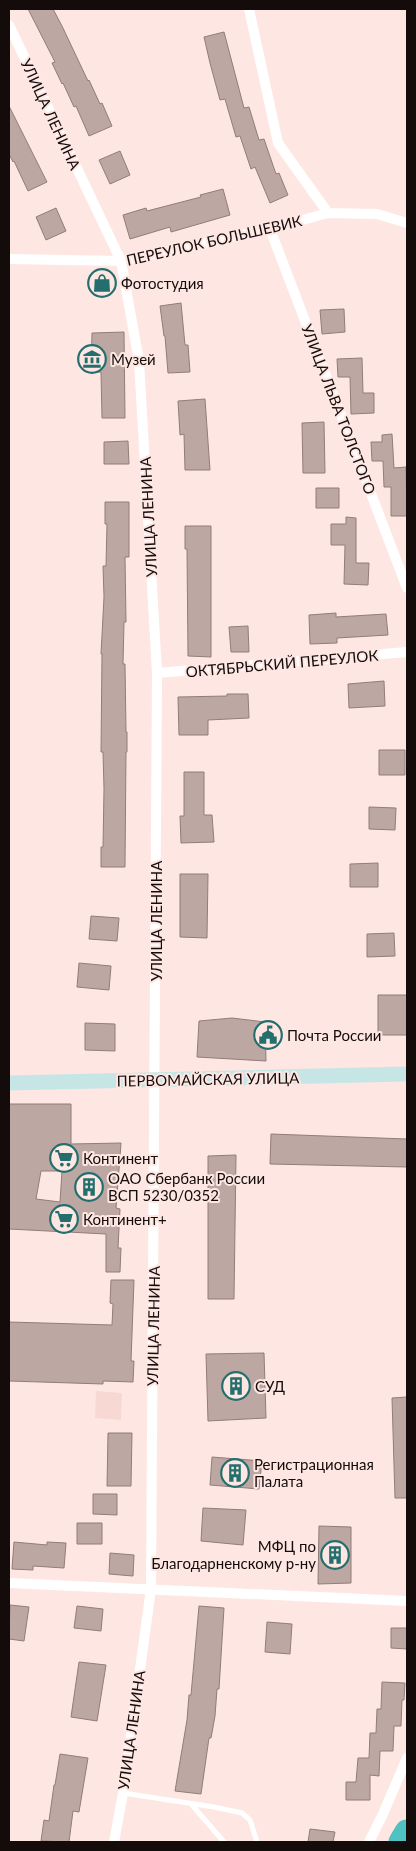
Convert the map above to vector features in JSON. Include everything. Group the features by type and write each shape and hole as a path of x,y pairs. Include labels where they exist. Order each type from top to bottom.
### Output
{"main road":[{"name":"ПЕРВОМАЙСКАЯ УЛИЦА","path":"9,1083 407,1074"}],"street":[{"path":"249,9 278,144 328,213"},
{"name":"УЛИЦА ЛЕНИНА","path":"9,25 121,261 139,361 157,673 150,1589 123,1793 114,1842"},
{"name":"ПЕРЕУЛОК БОЛЬШЕВИК","path":"9,259 121,261 270,229 328,213 377,214 407,223"},
{"name":"УЛИЦА ЛЬВА ТОЛСТОГО","path":"270,229 407,588"},
{"name":"ОКТЯБРЬСКИЙ ПЕРЕУЛОК","path":"157,673 407,652"},
{"path":"9,1583 407,1601"},
{"path":"369,1842 407,1758"}],"lane":[{"path":"123,1793 214,1807 242,1814 250,1820 257,1842"},
{"path":"192,1804 224,1842"}],"shaded area":[{"path":"96,1391 122,1393 121,1420 95,1418"}],"building":[{"path":"28,9 53,9 112,126 89,136 76,106 74,107 62,84 52,63 55,62"},
{"path":"224,32 244,108 249,107 259,140 264,139 276,174 279,173 288,195 270,203 255,167 251,169 240,136 236,137 225,99 220,100 210,63 204,37"},
{"path":"9,106 47,182 28,191 9,154"},
{"path":"120,151 130,175 110,184 99,160"},
{"path":"223,189 230,215 171,232 170,227 130,239 123,215 146,208 147,211 201,197 200,195"},
{"path":"56,208 66,231 46,240 36,217"},
{"path":"181,303 185,345 188,345 190,372 168,373 160,306"},
{"path":"344,309 345,332 322,334 320,310"},
{"path":"124,332 125,418 102,418 101,372 91,372 92,333"},
{"path":"362,358 363,393 374,393 374,413 351,414 350,377 338,377 337,359"},
{"path":"205,399 210,470 185,470 184,434 180,435 178,401"},
{"path":"324,422 325,473 303,473 302,423"},
{"path":"392,434 394,468 406,467 407,516 391,516 391,487 384,487 383,461 372,461 371,442 382,442 382,435"},
{"path":"128,441 129,464 104,464 104,442"},
{"path":"316,488 339,488 339,508 316,508"},
{"path":"105,502 129,502 129,557 125,557 126,622 124,622 123,664 125,664 127,732 125,867 101,867 104,789 103,752 101,752 101,654 104,597 103,566 106,566 107,524 105,524"},
{"path":"346,517 356,518 356,563 369,563 368,585 344,584 345,545 331,545 331,524 346,524"},
{"path":"185,526 211,526 211,657 188,656"},
{"path":"336,613 336,617 386,614 388,635 337,638 337,643 310,644 309,615"},
{"path":"248,626 249,652 231,652 229,627"},
{"path":"384,681 385,706 349,708 348,684"},
{"path":"227,694 248,694 249,718 208,720 208,735 179,735 178,697 227,696"},
{"path":"379,750 405,750 405,775 379,775"},
{"path":"184,772 204,772 204,815 212,815 214,842 181,843 180,816 184,816"},
{"path":"369,807 396,808 395,830 369,829"},
{"path":"378,863 378,887 350,887 350,864"},
{"path":"180,874 208,874 207,938 180,937"},
{"path":"91,916 119,918 117,941 89,939"},
{"path":"394,933 395,956 367,957 367,934"},
{"path":"79,963 111,966 109,990 77,987"},
{"path":"378,995 407,995 407,1035 378,1035"},
{"path":"232,1018 265,1022 266,1061 197,1057 199,1021"},
{"path":"85,1023 115,1024 115,1051 85,1050"},
{"path":"9,1104 71,1104 71,1144 121,1143 116,1208 120,1209 118,1248 121,1248 120,1272 106,1272 106,1234 9,1229","holes":["41,1171 62,1171 60,1202 36,1199"]},
{"path":"271,1134 407,1139 407,1167 270,1164"},
{"path":"236,1155 234,1299 208,1299 208,1156"},
{"path":"111,1280 134,1280 131,1361 134,1361 133,1382 103,1381 103,1384 9,1381 9,1322 112,1325 113,1304 110,1303"},
{"name":"СУД","path":"264,1353 266,1418 208,1421 206,1354"},
{"path":"407,1397 407,1498 395,1498 392,1398"},
{"path":"108,1433 132,1433 131,1486 107,1486"},
{"name":"Регистрационная Палата","path":"212,1457 262,1461 259,1489 210,1485"},
{"path":"93,1494 117,1494 117,1515 93,1514"},
{"path":"203,1508 246,1510 243,1545 201,1541"},
{"path":"77,1523 102,1523 102,1544 77,1544"},
{"name":"МФЦ по Благодарненскому р-ну","path":"319,1526 351,1527 351,1583 318,1584"},
{"path":"14,1542 47,1545 47,1542 66,1543 64,1568 33,1566 33,1570 12,1569"},
{"path":"110,1553 134,1555 133,1576 109,1574"},
{"path":"10,1605 29,1607 24,1641 9,1639"},
{"path":"77,1606 103,1609 101,1631 74,1628"},
{"path":"199,1606 224,1608 219,1689 217,1689 215,1716 211,1738 209,1738 201,1794 175,1791 187,1720 189,1695 191,1695"},
{"path":"267,1622 292,1624 290,1654 265,1652"},
{"path":"391,1628 407,1628 407,1649 391,1648"},
{"path":"79,1662 106,1665 97,1721 71,1717"},
{"path":"382,1682 405,1683 401,1726 394,1726 393,1751 380,1751 379,1776 370,1775 370,1800 346,1800 346,1782 356,1782 358,1758 369,1758 370,1733 376,1733 377,1709 381,1709"},
{"path":"60,1754 88,1758 79,1812 73,1811 69,1842 41,1841 44,1820 49,1821"},
{"path":"310,1829 335,1832 333,1842 308,1842"}],"waterway":[{"path":"401,1842 407,1832"}],"place":[{"name":"Фотостудия","path":"102,283"},
{"name":"Музей","path":"92,359"},
{"name":"Почта России","path":"268,1035"},
{"name":"Континент","path":"64,1158"},
{"name":"ОАО Сбербанк России ВСП 5230/0352","path":"89,1187"},
{"name":"Континент+","path":"64,1219"},
{"name":"СУД","path":"236,1386"},
{"name":"Регистрационная Палата","path":"235,1473"},
{"name":"МФЦ по Благодарненскому р-ну","path":"335,1555"}]}
